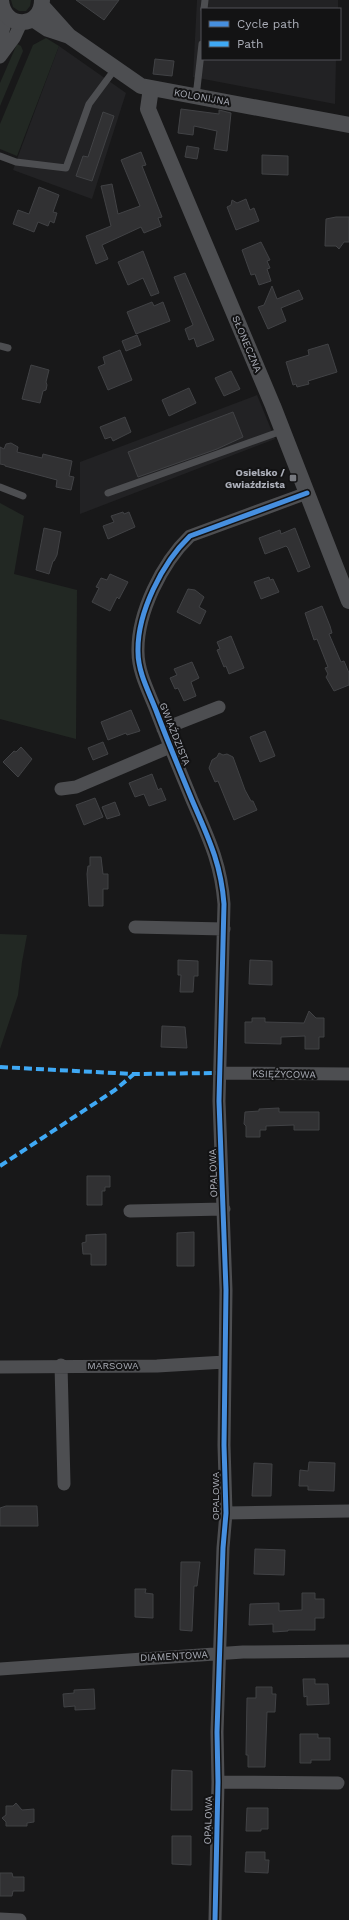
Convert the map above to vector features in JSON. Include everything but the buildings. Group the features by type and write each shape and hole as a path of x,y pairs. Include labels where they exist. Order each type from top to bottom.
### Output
{"street":[{"path":"1,0 2,9 29,13"},
{"path":"0,56 2,34 29,13"},
{"name":"KOLONIJNA","path":"29,13 48,29 69,36 141,86 349,124"},
{"name":"SŁONECZNA","path":"151,88 148,109 282,429 349,601"},
{"name":"GWIAŹDZISTA","path":"220,1073 224,929 222,880 215,855 147,688 138,653 139,631 145,609 169,561 178,547 190,536 307,493"},
{"name":"GWIAŹDZISTA","path":"163,729 219,708"},
{"name":"GWIAŹDZISTA","path":"61,789 76,786 170,747"},
{"path":"135,926 224,929"},
{"name":"KSIĘŻYCOWA","path":"220,1073 349,1074"},
{"name":"OPALOWA","path":"215,1920 219,1654 226,1513 224,1445 226,1298 220,1073"},
{"path":"130,1211 224,1210"},
{"name":"MARSOWA","path":"0,1367 61,1365 158,1366 225,1362"},
{"path":"61,1365 64,1484"},
{"name":"OPALOWA","path":"226,1513 349,1511"},
{"name":"DIAMENTOWA","path":"0,1668 28,1668 117,1659 219,1654 349,1651"},
{"path":"218,1782 338,1783"},
{"path":"0,1919 20,1920"}],"lane":[{"path":"194,95 197,88 201,53"},
{"path":"0,156 16,162 66,168 89,104 116,69"},
{"path":"0,346 8,348"},
{"path":"108,493 282,429"},
{"path":"0,487 23,496"}],"shaded area":[{"path":"11,0 31,0 30,6 26,11 19,11 13,7"},
{"path":"197,0 338,0 338,8 201,8 201,60 336,60 335,104 193,77"},
{"path":"46,38 59,46 17,156 0,149 0,124 33,45"},
{"path":"17,44 21,46 23,51 0,106 0,83"},
{"path":"59,46 126,93 92,199 13,170"},
{"path":"257,395 275,439 80,514 80,462"},
{"path":"0,503 24,516 14,574 77,590 76,739 0,719"},
{"path":"0,934 27,935 18,995 0,1049"}],"marked path":[{"path":"0,1067 134,1074 220,1073"},
{"path":"0,1166 115,1090 134,1074"}],"cycle path":[{"path":"215,1920 218,1782 217,1732 223,1548 226,1513 224,1445 226,1290 219,1101 224,904 220,876 213,850 142,676 138,652 142,621 153,590 170,560 190,536 307,493"}],"place":[{"name":"Osielsko / Gwiaździsta","path":"293,478"}]}
